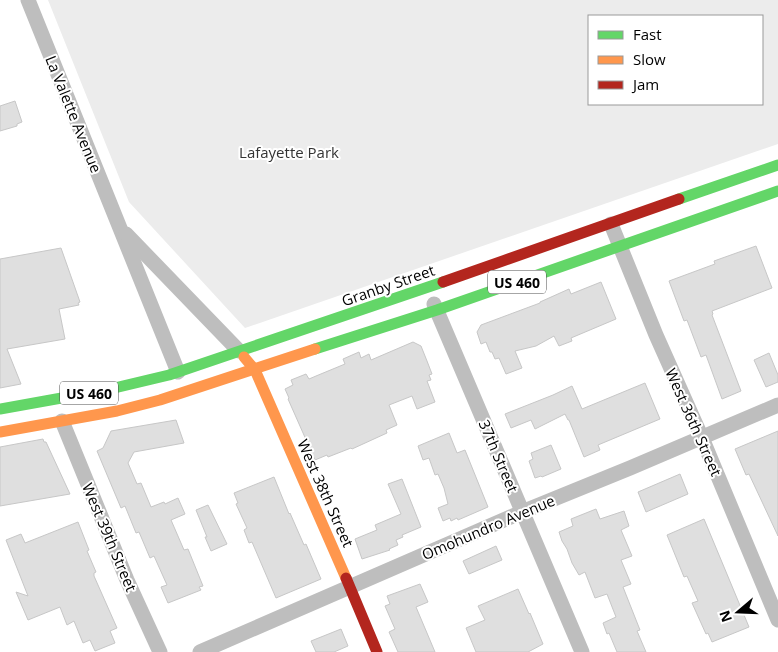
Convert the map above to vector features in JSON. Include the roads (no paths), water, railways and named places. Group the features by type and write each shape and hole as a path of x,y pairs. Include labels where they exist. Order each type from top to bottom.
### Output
{"main road":[{"name":"Granby Street","path":"0,409 114,389 178,372 427,288 778,165"},
{"name":"US 460","path":"0,432 139,406 437,310 778,191"},
{"name":"West 38th Street","path":"239,351 255,370 377,652"}],"street":[{"name":"La Valette Avenue","path":"28,0 178,372"},
{"name":"West 36th Street","path":"611,224 656,335 702,438 778,620"},
{"name":"La Valette Avenue","path":"120,228 239,351"},
{"name":"37th Street","path":"427,288 582,652"},
{"name":"Omohundro Avenue","path":"200,652 522,512 778,405"},
{"name":"West 39th Street","path":"62,421 127,580 160,652"}],"park label":[{"name":"Lafayette Park","path":"289,152"}]}
